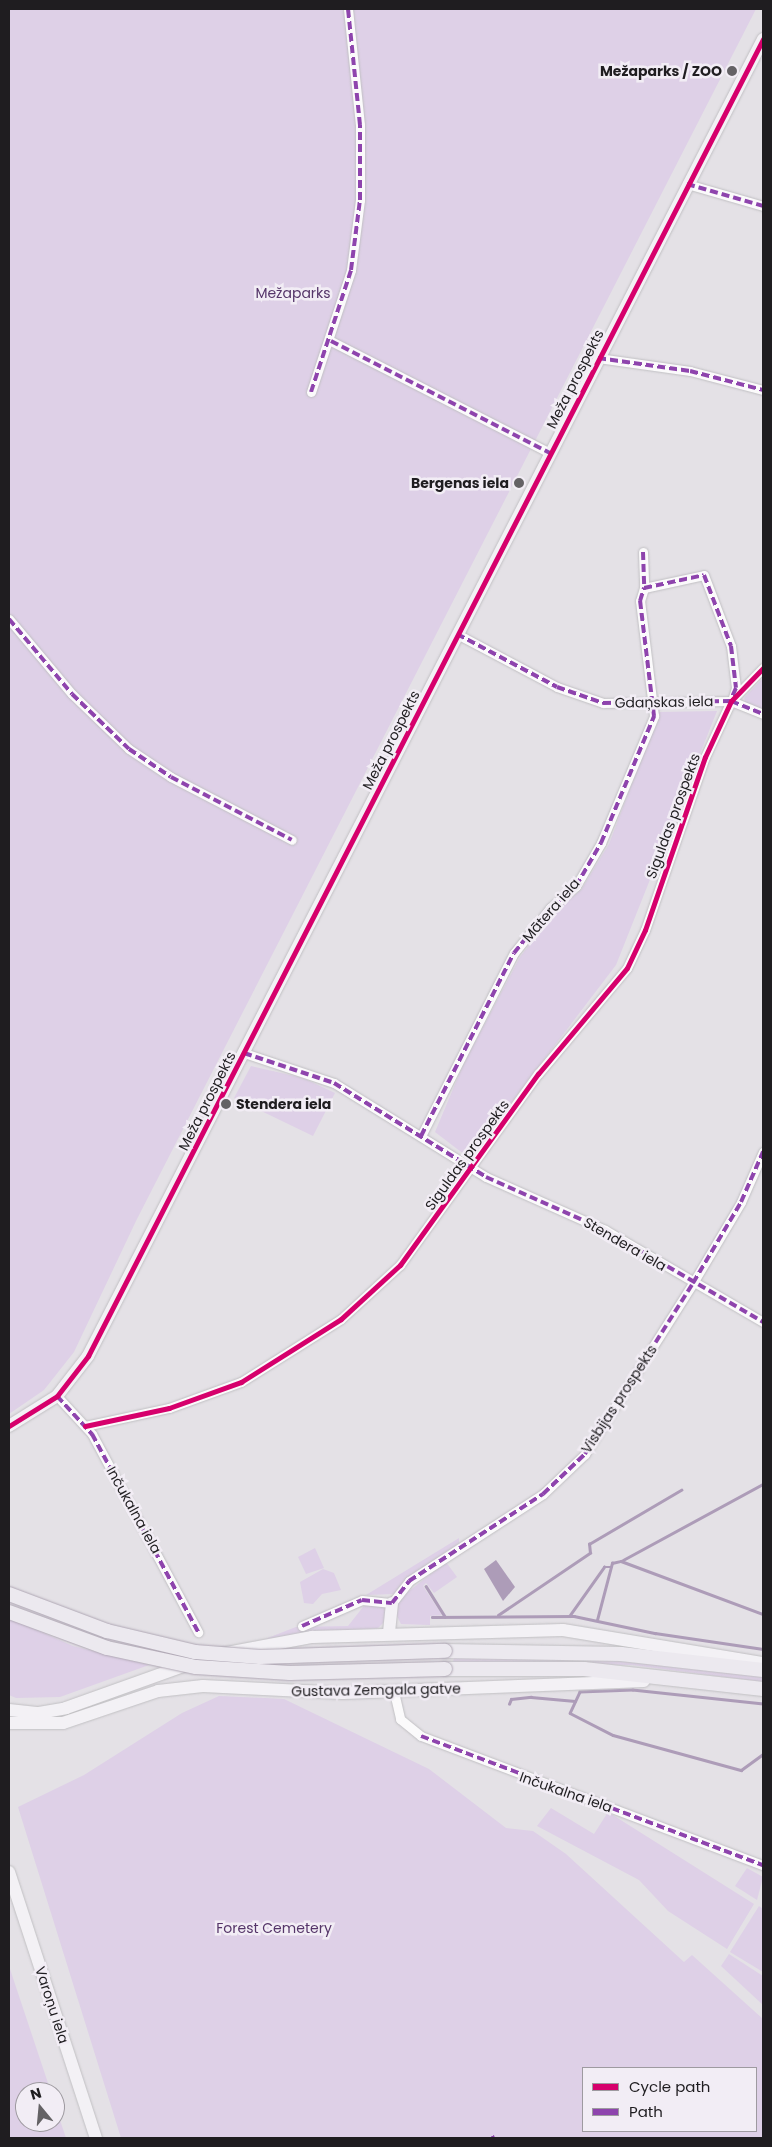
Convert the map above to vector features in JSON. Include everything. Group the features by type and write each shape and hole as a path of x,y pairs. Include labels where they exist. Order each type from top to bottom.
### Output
{"main road":[{"path":"9,1594 107,1631 195,1652 260,1657 444,1651 621,1654 763,1670"},
{"name":"Gustava Zemgala gatve","path":"9,1612 107,1648 196,1667 290,1673 445,1668 584,1669 718,1682 763,1689"}],"street":[{"path":"311,392 331,340 351,270 360,200 360,125 348,9"},
{"name":"Meža prospekts","path":"9,1426 57,1396 88,1356 763,38"},
{"path":"687,184 763,206"},
{"path":"331,340 550,453"},
{"path":"598,358 690,371 763,390"},
{"name":"Mātera iela","path":"421,1136 514,953 550,908 576,886 601,843 654,716 640,601 644,588 643,552"},
{"path":"644,588 704,575 731,646 736,688 731,701"},
{"path":"9,619 72,694 130,748 171,777 292,840"},
{"name":"Gdaņskas iela","path":"457,634 557,688 603,703 653,705 731,701 763,714"},
{"name":"Siguldas prospekts","path":"85,1426 207,1396 292,1353 342,1319 400,1265 472,1169 538,1074 627,968 645,930 705,757 731,701 763,668"},
{"name":"Stendera iela","path":"244,1053 334,1083 472,1169 605,1230 693,1283 763,1322"},
{"name":"Visbijas prospekts","path":"392,1603 410,1581 543,1494 584,1454 693,1283 741,1202 763,1152"},
{"name":"Inčukalna iela","path":"57,1396 85,1426 198,1632"},
{"path":"302,1626 362,1600 392,1603 390,1632"},
{"path":"9,1710 39,1713 66,1708 186,1664 247,1648 312,1637 390,1632 563,1630 763,1663"},
{"path":"247,1648 240,1668 254,1688"},
{"name":"Gustava Zemgala gatve","path":"9,1723 63,1723 158,1690 203,1686 394,1692 542,1688 610,1680 718,1682"},
{"name":"Inčukalna iela","path":"394,1692 400,1719 421,1736 763,1865"},
{"name":"Varoņu iela","path":"9,1872 96,2138"}],"green space":[{"name":"Mežaparks","path":"9,9 756,9 136,1221 74,1352 44,1390 9,1414"},
{"path":"763,678 763,711 746,704 744,698"},
{"path":"717,711 616,965 469,1158 435,1132 464,1063 520,957 553,913 581,890 609,844 659,712"},
{"path":"251,1066 303,1078 335,1093 313,1136 234,1098"},
{"path":"459,1538 459,1543 404,1580 394,1594 366,1595"},
{"path":"315,1548 324,1568 306,1574 298,1557"},
{"path":"446,1562 457,1577 434,1593 426,1583 423,1586 442,1615 430,1616 430,1625 401,1624 396,1614 399,1599"},
{"path":"323,1569 334,1573 341,1590 322,1594 313,1604 304,1603 300,1582"},
{"path":"367,1602 385,1607 385,1621 378,1628 265,1639 296,1627 348,1626"},
{"path":"9,1618 73,1646 149,1665 60,1697 16,1698 9,1695"},
{"path":"454,1658 608,1658 763,1676 763,1682 632,1665 453,1662"},
{"name":"Forest Cemetery","path":"219,1696 284,1699 429,1769 506,1828 533,1831 566,1854 684,1962 692,1955 763,2019 763,2138 121,2138 18,1807 84,1775 182,1713"},
{"path":"551,1808 594,1834 608,1812 754,1904 727,1949 668,1911 639,1880 537,1826"},
{"path":"747,1868 763,1877 757,1900 735,1886"},
{"path":"759,1906 763,1909 763,1972 730,1952"},
{"path":"729,1954 763,1976 763,2005 721,1966"},
{"path":"9,1966 48,2082 15,2082 15,2132 64,2132 66,2138 9,2138"}],"shaded area":[{"path":"496,1560 515,1587 503,1601 484,1569"}],"waterway":[{"path":"623,1560 763,1484"},
{"path":"498,1615 590,1553 589,1544 681,1490"},
{"path":"597,1620 612,1563 621,1561 763,1614"},
{"path":"570,1615 604,1567 611,1567"},
{"path":"426,1586 445,1616"},
{"path":"432,1617 574,1616 655,1633 763,1649"},
{"path":"763,1704 633,1690 580,1692 570,1713 613,1735 741,1770 763,1754"},
{"path":"509,1704 511,1699 531,1697 575,1701"}],"marked path":[{"path":"311,392 351,270 360,200 360,125 348,9"},
{"path":"687,184 763,206"},
{"path":"331,341 550,453"},
{"path":"598,358 690,371 763,390"},
{"path":"643,552 644,588"},
{"path":"421,1136 514,953 550,908 576,886 601,843 654,716 640,601 644,588 704,575 731,646 736,688 732,697"},
{"path":"9,619 72,694 129,749 171,777 292,840"},
{"path":"457,634 557,687 603,703 731,701 763,714"},
{"path":"244,1053 334,1083 486,1177 605,1230 763,1322"},
{"path":"302,1626 362,1600 392,1603 409,1581 543,1494 585,1454 693,1283 741,1202 763,1152"},
{"path":"57,1396 92,1434 198,1632"},
{"path":"421,1736 763,1865"}],"cycle path":[{"path":"9,1426 57,1396 88,1356 763,39"},
{"path":"85,1426 169,1408 241,1382 341,1319 400,1265 538,1074 627,968 645,930 705,757 731,701 763,668"}],"place":[{"name":"Mežaparks / ZOO","path":"732,71"},
{"name":"Bergenas iela","path":"519,483"},
{"name":"Stendera iela","path":"226,1104"}]}
